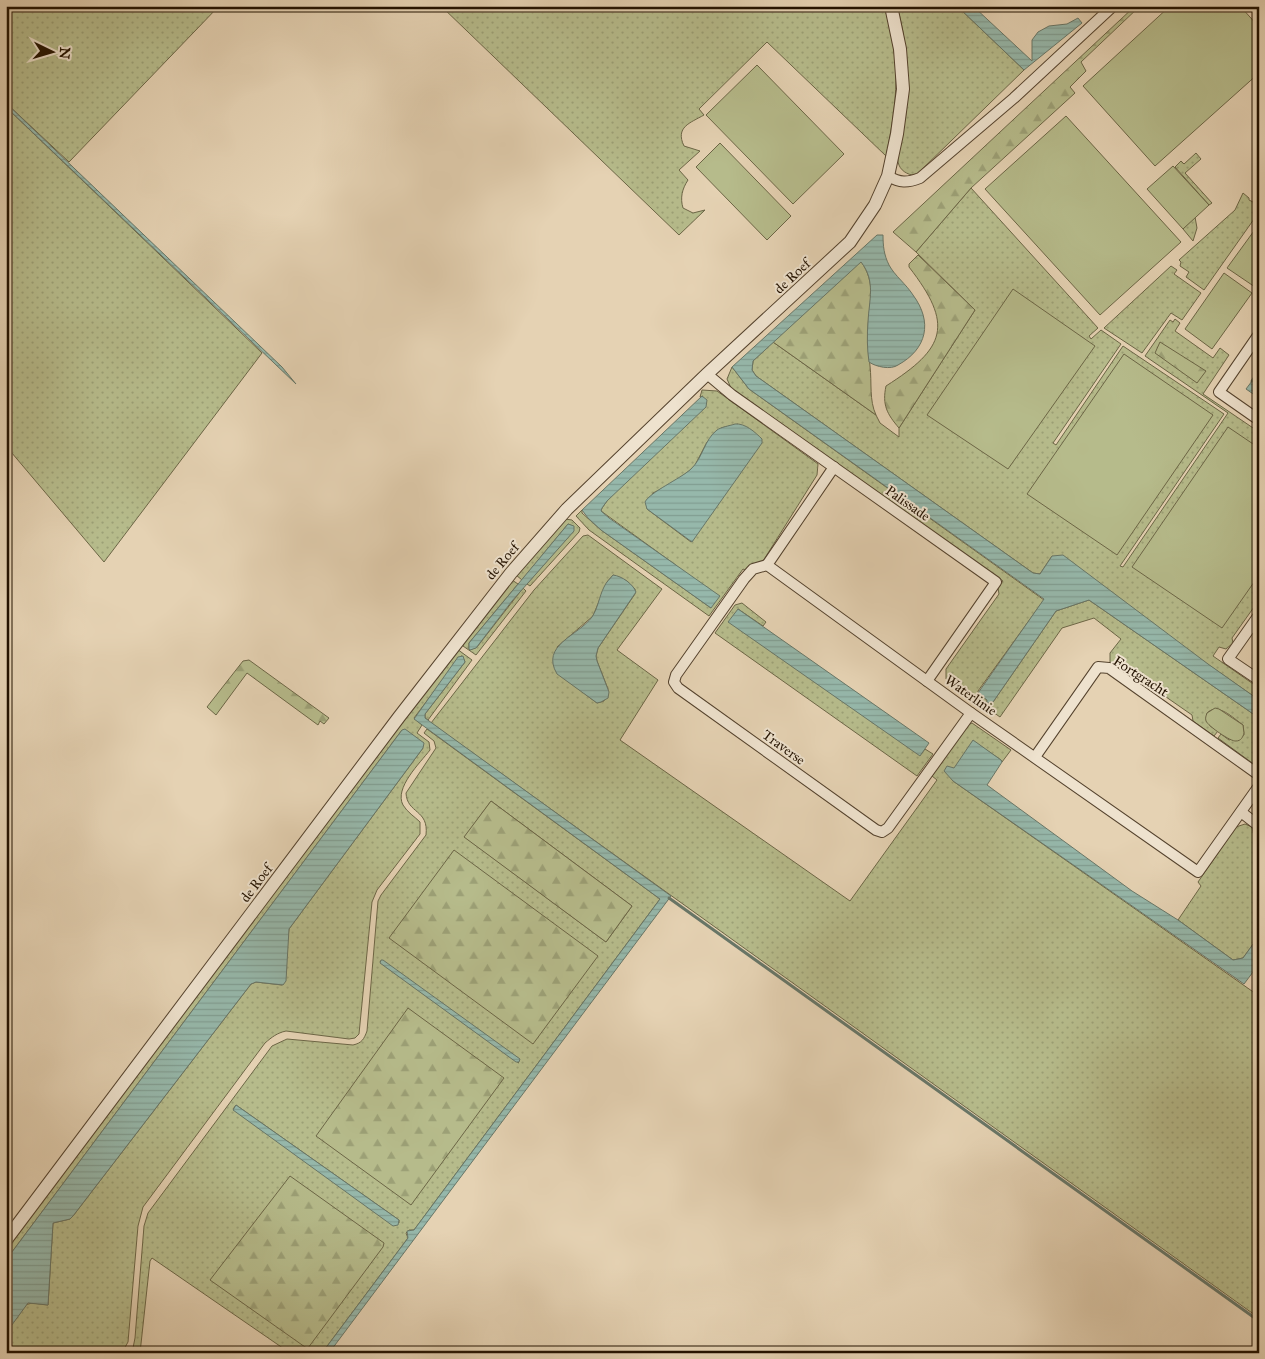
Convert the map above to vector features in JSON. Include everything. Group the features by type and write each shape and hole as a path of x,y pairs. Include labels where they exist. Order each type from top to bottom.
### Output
{"street":[{"name":"de Roef","path":"6,1240 399,717 511,573 567,508 850,242 875,205 888,176 898,134 903,89 900,49 891,6"},
{"path":"888,176 898,181 909,182 920,178 1014,98 1113,6"},
{"path":"1259,334 1219,392 1259,420"},
{"name":"Palissade","path":"708,374 732,395 996,582 927,681"},
{"path":"767,565 834,467"},
{"name":"Waterlinie","path":"767,565 971,713 1198,872 1259,786"},
{"name":"Traverse","path":"767,565 754,569 744,579 676,675 674,682 686,693 876,830 882,832 888,828 971,713"},
{"path":"1259,615 1228,659 1259,680"},
{"name":"Fortgracht","path":"1035,757 1098,666 1109,668 1259,775"},
{"path":"1240,812 1259,826"}],"green space":[{"path":"6,6 219,6 69,162 6,103"},
{"path":"441,6 884,6 893,45 896,81 893,116 886,156 767,42 699,109 704,115 685,126 681,134 684,146 700,151 679,170 688,180 682,194 683,208 693,213 705,210 679,235"},
{"path":"897,6 957,6 1024,70 915,176 904,172 898,162 898,152 906,113 907,86 905,46"},
{"path":"1135,6 1140,6 1081,62 1086,71 1070,87 1075,93 971,188 916,252 893,232"},
{"path":"1170,6 1240,6 1259,27 1259,73 1155,166 1083,86"},
{"path":"757,65 844,154 793,204 706,115"},
{"path":"6,107 262,353 104,562 6,446"},
{"path":"1066,116 1181,242 1100,315 985,189"},
{"path":"720,143 791,216 767,240 696,167"},
{"path":"1196,153 1201,159 1185,173 1212,203 1209,205 1175,167 1181,161 1184,164"},
{"path":"1173,166 1209,205 1183,229 1147,189"},
{"path":"971,188 1098,328 1089,336 1091,339 1101,330 1121,344 1053,443 1056,445 1123,346 1224,414 1120,566 1123,567 1228,413 1145,356 1170,320 1173,322 1175,319 1180,323 1175,331 1213,358 1220,348 1229,355 1203,394 1259,432 1259,600 1232,638 1233,643 1226,649 1219,647 1213,656 1259,688 1259,700 1052,556 1040,574 1033,573 756,376 752,370 753,361 773,342 876,415 880,423 899,437 899,428 975,310 916,252"},
{"path":"1243,193 1249,200 1259,205 1259,212 1204,290 1186,277 1189,272 1180,266 1181,262 1179,260 1235,210"},
{"path":"1195,217 1197,228 1193,241 1183,229"},
{"path":"1259,224 1259,282 1255,287 1227,268"},
{"path":"918,255 975,310 899,428 886,409 886,386 921,360 932,347 937,334 937,320 933,305 909,267 909,264"},
{"path":"861,261 871,286 868,343 872,397 876,415 773,342"},
{"path":"1171,266 1177,270 1174,274 1201,293 1182,320 1171,313 1142,353 1104,328"},
{"path":"1224,273 1252,293 1212,349 1185,329"},
{"path":"1013,289 1095,346 1008,469 927,415"},
{"path":"1160,342 1206,371 1197,383 1155,353"},
{"path":"1124,354 1213,415 1117,555 1027,494"},
{"path":"732,367 749,389 1044,600 978,691 978,694 987,700 987,703 993,702 1056,611 1089,600 1259,718 1259,760 1255,765 1218,738 1221,734 1229,740 1244,735 1243,725 1230,715 1216,709 1207,713 1210,726 1218,731 1214,736 1193,721 1192,715 1120,665 1115,666 1110,662 1110,653 1121,639 1094,618 1062,628 1000,717 946,679 946,669 999,594 998,588 1003,581 731,388 727,379"},
{"path":"702,390 717,391 818,464 817,475 763,561 745,570 743,569 709,616 589,530 576,516 582,510 582,513 601,530 711,608 677,566 601,511 607,501 703,396 700,397","holes":["738,424 691,542 647,509 653,493 675,482 694,467 707,442 721,428"]},
{"path":"1228,427 1259,448 1259,575 1222,628 1132,567"},
{"path":"565,519 572,520 580,528 579,532 530,586 527,584 573,531 573,526 568,524 522,580 516,575"},
{"path":"588,535 662,589 617,650 658,680 620,740 850,901 937,780 932,776 968,725 972,723 1011,750 1002,762 973,741 953,781 1259,996 1259,1318 431,723 534,590 583,536","holes":["613,575 627,581 635,589 635,594 598,648 596,656 608,689 604,701 597,703 585,694 557,647 593,616 607,582"]},
{"path":"512,580 518,584 469,643 470,650 477,647 523,588 526,591 476,655 463,646 463,641"},
{"path":"742,603 766,622 763,626 738,609 920,755 925,749 933,754 917,776 715,633 735,605"},
{"path":"457,649 472,660 428,720 425,718 425,714 465,662 462,656 414,718 422,725 417,733 429,742 430,750 409,776 401,798 405,808 420,822 420,834 377,890 372,902 359,1034 355,1038 349,1039 286,1031 265,1043 143,1207 138,1226 128,1342 123,1351 118,1353 69,1350 51,1353 6,1353 6,1333 25,1305 32,1303 48,1305 53,1223 70,1219 73,1216 251,984 256,982 282,985 289,929 423,748 402,730 6,1260 6,1249"},
{"path":"249,660 329,718 324,724 320,721 318,725 247,673 216,715 207,707 243,661"},
{"path":"1215,708 1243,725 1244,733 1240,740 1233,741 1229,739 1206,721 1207,713"},
{"path":"427,729 660,899 414,1230 409,1230 406,1233 408,1238 322,1353 290,1353 152,1258 150,1261 140,1353 132,1353 135,1338 144,1226 148,1213 272,1046 287,1039 353,1045 361,1042 365,1036 367,1031 378,901 426,835 424,820 410,805 406,793 436,748 434,741 424,733","holes":["491,801 632,906 606,942 465,837","380,961 519,1063 381,963","236,1105 399,1220 399,1223 233,1109"]},
{"path":"491,801 632,906 606,942 464,837"},
{"path":"1245,824 1252,827 1253,833 1259,837 1259,936 1243,958 1233,960 1178,920 1201,886 1198,882 1236,827"},
{"path":"454,850 598,956 533,1044 389,938"},
{"path":"408,1008 504,1078 411,1205 316,1136"},
{"path":"290,1176 384,1243 383,1247 308,1348 210,1280"}],"shaded area":[{"path":"957,6 973,6 1032,61 1032,40 1038,32 1049,26 1067,24 1078,18 1082,23 1024,70"},
{"path":"6,103 282,367 296,384 6,107"},
{"path":"877,235 883,235 884,250 889,265 913,295 923,315 924,334 921,343 915,351 908,359 895,367 888,368 869,362 867,337 870,284 869,276 861,262 753,361 752,370 756,376 1033,573 1040,574 1052,556 1063,555 1259,700 1259,718 1089,600 1056,611 993,702 987,703 987,700 978,693 1044,599 749,389 732,367"},
{"path":"1252,381 1259,386 1259,398 1246,389"},
{"path":"702,396 707,400 706,407 607,501 601,511 720,596 711,608 601,530 582,510"},
{"path":"735,424 750,428 762,439 762,443 692,542 647,509 645,502 653,494 695,465 709,439 717,430"},
{"path":"568,524 574,526 574,531 512,601 476,648 470,650 469,643"},
{"path":"613,575 627,581 636,592 598,648 597,661 609,692 608,698 597,703 557,674 553,664 553,656 563,642 592,617 605,585"},
{"path":"738,609 929,743 920,756 728,622"},
{"path":"463,656 465,662 425,714 425,718 671,896 329,1353 322,1353 408,1238 407,1231 414,1230 660,899 414,719 458,657"},
{"path":"405,729 424,743 423,748 289,929 286,981 283,985 256,982 251,984 73,1216 70,1219 53,1223 48,1305 28,1303 6,1333 6,1260 402,730"},
{"path":"973,740 1002,762 987,785 1132,891 1178,920 1233,960 1243,958 1259,936 1259,964 1244,984 953,781 944,771 947,766 954,768"},
{"path":"383,960 520,1059 519,1062 516,1062 380,963"},
{"path":"236,1105 399,1220 398,1225 393,1226 233,1110"}],"waterway":[{"path":"1252,381 1259,371"},
{"path":"669,898 1259,1321"}]}
